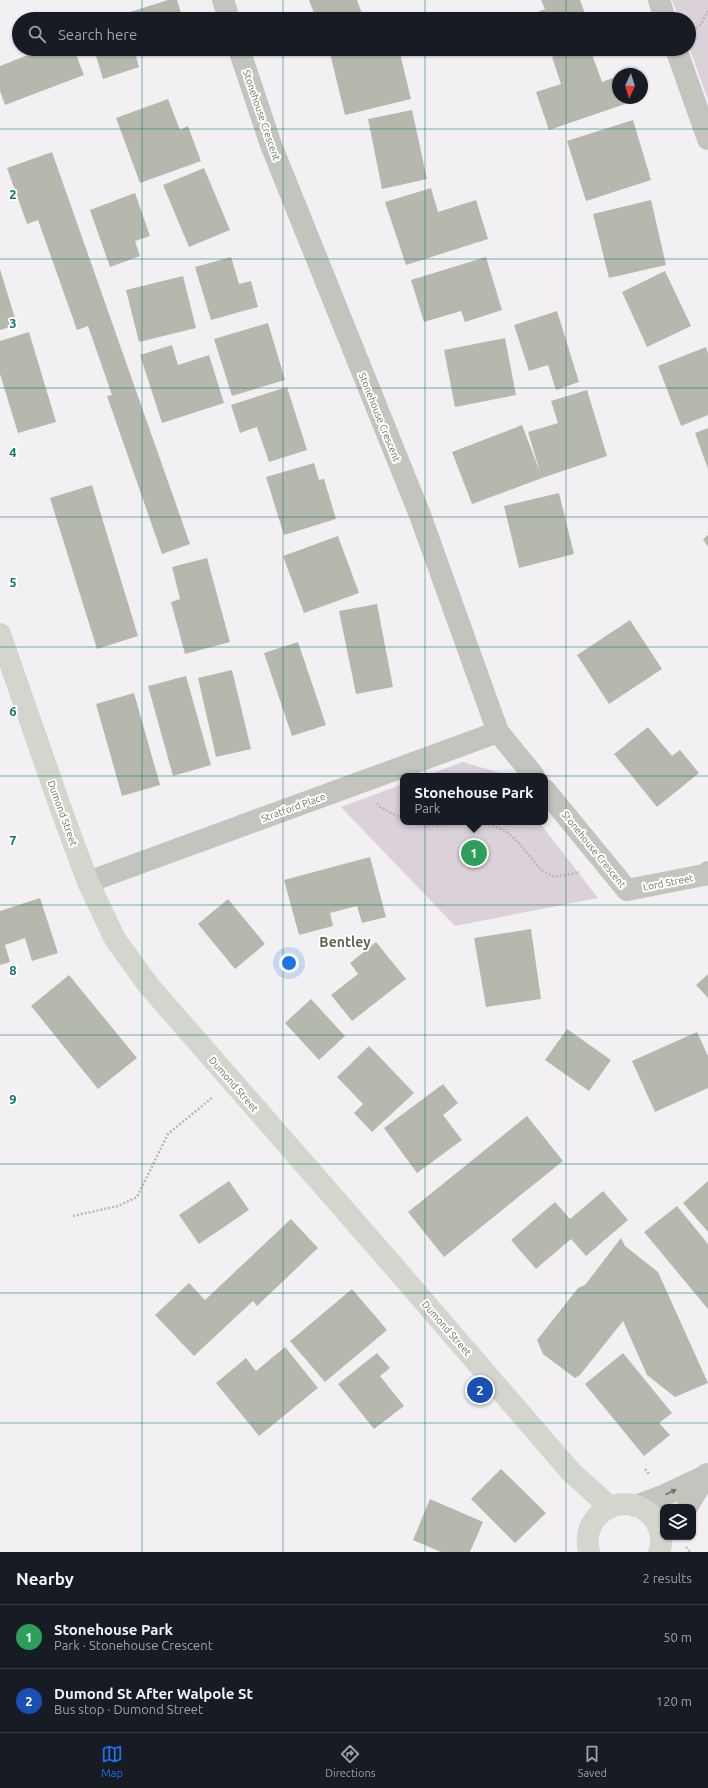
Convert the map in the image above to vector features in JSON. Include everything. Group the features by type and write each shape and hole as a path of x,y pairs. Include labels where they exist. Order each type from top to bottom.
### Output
{"street":[{"path":"223,0 227,12"},
{"path":"658,0 662,12"},
{"name":"Stonehouse Crescent","path":"241,56 271,145 420,515 498,732 532,773"},
{"path":"678,56 708,139"},
{"name":"Dumond Street","path":"0,634 88,882 115,939 149,986 571,1472 610,1507"},
{"name":"Stratford Place","path":"88,882 498,732"},
{"name":"Stonehouse Crescent","path":"548,794 627,890"},
{"name":"Lord Street","path":"627,890 704,875 708,872"},
{"name":"Dumond Street","path":"571,1472 593,1521"},
{"path":"635,1506 665,1495 707,1475"},
{"path":"689,1504 707,1475"},
{"path":"587,1550 588,1532 593,1521 600,1513 610,1507 623,1504 635,1506 645,1510 653,1517 658,1526 661,1544"}],"path":[{"path":"696,28 701,24 708,11"},
{"path":"375,801 380,807 400,817"},
{"path":"419,825 449,825"},
{"path":"491,825 506,831 519,843 542,870 555,877 572,874 590,868 602,859"},
{"path":"73,1216 118,1206 137,1197 168,1134 232,1081"}],"shaded area":[{"path":"672,0 708,0 708,100 692,56 696,56 696,12 676,12"},
{"path":"463,762 500,773 433,773"},
{"path":"400,785 400,825 541,825 598,898 455,926 341,807"}],"building":[{"path":"168,0 177,0 181,12 130,12"},
{"path":"309,0 357,0 361,12 313,12"},
{"path":"541,0 580,0 584,12 537,12 545,9"},
{"path":"25,56 77,56 84,75 5,105 0,91 0,66"},
{"path":"96,56 136,56 139,67 103,79"},
{"path":"331,56 401,56 411,99 345,115"},
{"path":"593,56 602,82 612,78 612,104 625,104 549,130 536,92 561,84 552,57"},
{"path":"168,99 180,130 188,126 201,161 140,183 116,118"},
{"path":"412,110 427,179 382,189 368,119"},
{"path":"633,120 651,180 586,201 567,141"},
{"path":"52,152 190,544 162,554 107,396 112,395 88,326 77,330 38,220 27,224 7,168"},
{"path":"204,168 230,230 189,247 163,185"},
{"path":"431,188 438,212 476,200 488,239 406,265 385,202"},
{"path":"135,193 150,236 135,241 140,256 110,267 90,210"},
{"path":"651,200 666,265 609,278 593,214"},
{"path":"231,257 239,284 251,281 258,307 211,320 195,267"},
{"path":"486,257 502,310 465,322 461,311 424,322 411,280"},
{"path":"0,269 17,325 0,330"},
{"path":"665,271 691,326 647,347 622,292"},
{"path":"183,276 196,328 139,342 126,290"},
{"path":"557,311 579,382 556,390 548,365 529,371 514,325"},
{"path":"268,323 285,380 232,396 214,339"},
{"path":"29,332 56,422 18,433 0,374 0,341"},
{"path":"505,338 516,395 455,407 444,350"},
{"path":"172,345 178,365 209,355 224,403 162,423 140,355"},
{"path":"706,347 708,353 708,415 681,426 658,366"},
{"path":"287,387 307,450 269,462 257,427 240,433 231,405"},
{"path":"587,390 607,456 472,504 452,452 522,425 540,472 528,432 558,423 551,401"},
{"path":"708,428 708,469 695,433"},
{"path":"314,463 319,480 324,479 336,519 284,535 266,477"},
{"path":"92,485 138,636 97,649 50,498"},
{"path":"559,493 574,554 519,568 504,506"},
{"path":"708,535 708,547 703,539"},
{"path":"338,536 359,593 304,613 283,556"},
{"path":"207,558 230,642 185,654 171,602 180,599 172,567"},
{"path":"377,604 393,687 356,694 339,611"},
{"path":"630,620 662,669 609,704 577,655"},
{"path":"298,642 326,725 292,736 264,653"},
{"path":"232,670 251,749 216,757 198,678"},
{"path":"186,676 211,765 173,776 148,686"},
{"path":"134,693 160,785 122,796 96,704"},
{"path":"648,727 672,756 680,750 699,773 657,807 614,754"},
{"path":"370,857 386,917 362,923 357,906 330,913 333,926 299,935 284,880"},
{"path":"40,898 58,953 32,961 25,938 5,945 10,962 0,965 0,911"},
{"path":"228,899 265,944 235,969 198,924"},
{"path":"531,929 541,999 486,1007 474,938"},
{"path":"376,942 406,979 352,1021 331,995 358,974 350,963"},
{"path":"708,974 708,998 696,985"},
{"path":"69,975 137,1058 98,1089 31,1006"},
{"path":"311,999 345,1036 319,1060 285,1023"},
{"path":"567,1029 611,1060 589,1091 545,1060"},
{"path":"697,1032 708,1056 708,1088 655,1112 632,1061"},
{"path":"369,1046 414,1093 372,1132 354,1113 363,1104 337,1077"},
{"path":"443,1084 458,1103 443,1115 462,1140 417,1173 384,1128"},
{"path":"527,1116 563,1161 444,1257 408,1212"},
{"path":"229,1181 249,1210 199,1244 179,1215"},
{"path":"708,1181 708,1232 683,1203"},
{"path":"603,1191 628,1220 586,1256 571,1239 536,1269 511,1240 555,1202 570,1219"},
{"path":"677,1206 708,1244 708,1309 644,1232"},
{"path":"291,1219 318,1248 257,1306 253,1301 194,1356 155,1315 189,1283 205,1300"},
{"path":"621,1238 625,1246 658,1272 708,1383 675,1397 647,1375 623,1321 580,1375 575,1378 543,1354 537,1340 578,1288 585,1285"},
{"path":"352,1289 387,1330 325,1382 290,1341"},
{"path":"285,1347 318,1388 259,1436 216,1383 246,1358 256,1371"},
{"path":"377,1353 390,1368 380,1376 404,1406 374,1429 338,1384"},
{"path":"623,1353 672,1413 659,1423 670,1435 644,1456 585,1384"},
{"path":"501,1469 546,1513 515,1543 471,1499"},
{"path":"430,1499 483,1522 470,1552 441,1552 413,1540"}],"place":[{"name":"Stonehouse Park","path":"474,853"},
{"name":"Dumond St After Walpole St","path":"480,1390"}],"district":[{"name":"Bentley","path":"345,942"}]}
